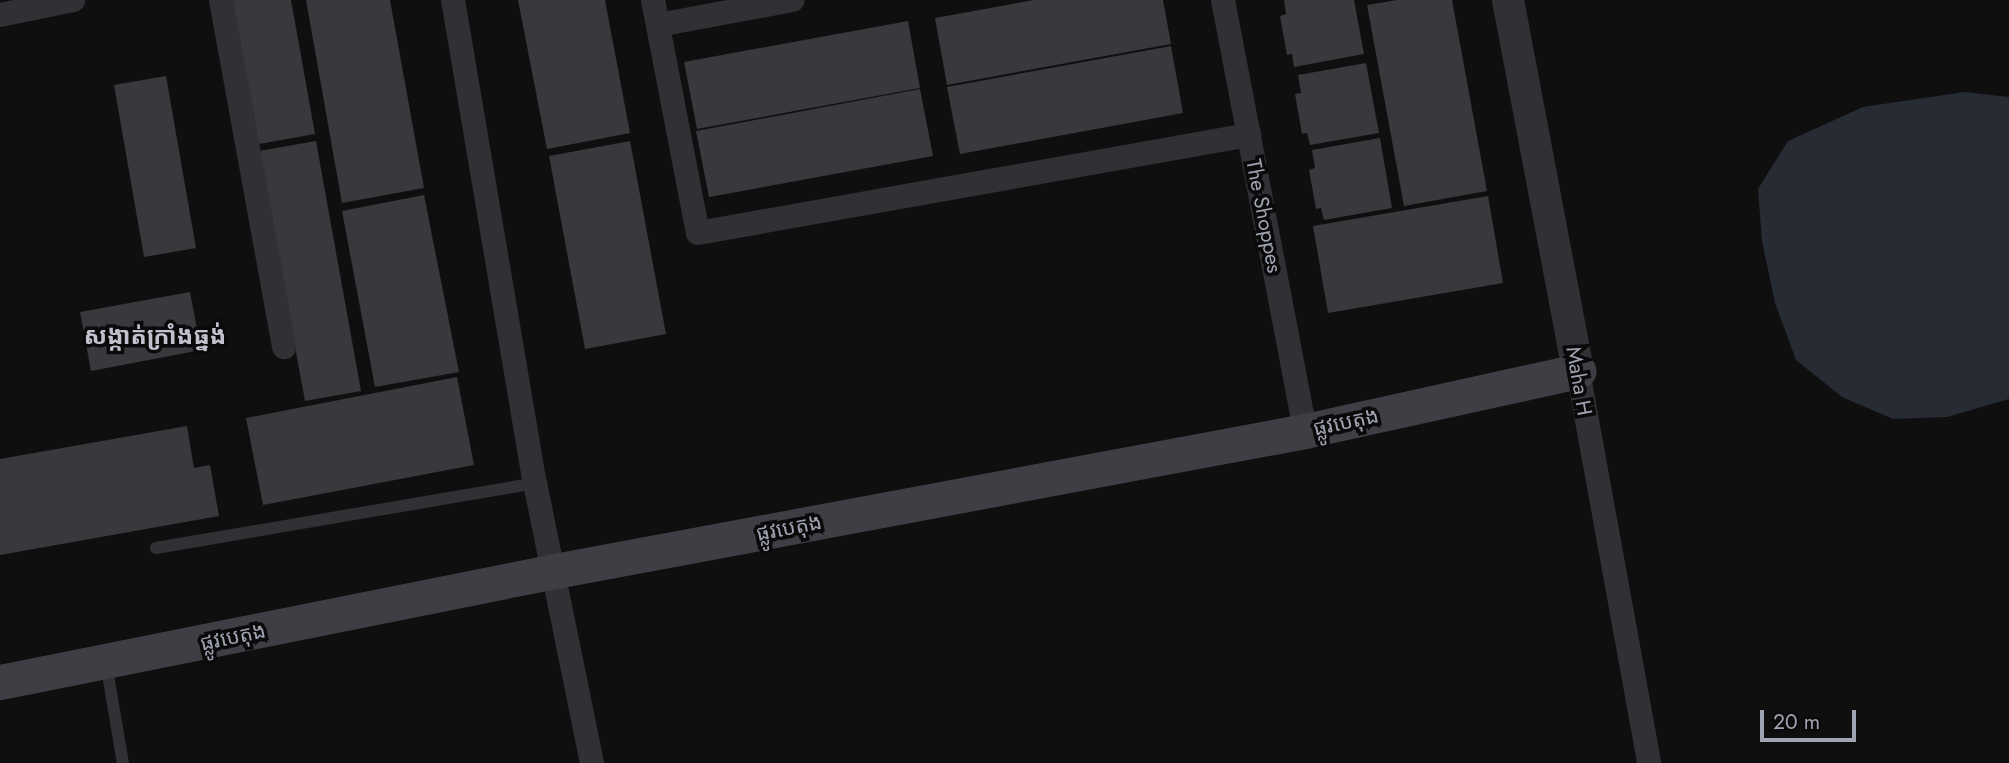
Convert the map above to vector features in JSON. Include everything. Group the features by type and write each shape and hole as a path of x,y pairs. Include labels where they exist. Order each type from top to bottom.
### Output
{"main road":[{"name":"ផ្លូវបេតុង","path":"0,682 555,572 1305,431 1577,371"}],"street":[{"path":"0,15 73,0"},
{"path":"221,0 284,347"},
{"path":"453,0 535,484 592,763"},
{"path":"653,0 698,233 1249,135"},
{"path":"658,25 793,0"},
{"name":"The Shoppes","path":"1223,0 1305,431"},
{"name":"Maha H","path":"1508,0 1649,763"}],"lane":[{"path":"156,548 535,484"},
{"path":"106,663 122,763"}],"shaded area":[{"path":"1964,92 2009,97 2009,399 1947,417 1893,419 1842,397 1796,360 1775,303 1762,241 1758,189 1788,141 1863,107"}],"building":[{"path":"232,0 291,0 315,134 259,144"},
{"path":"306,0 390,0 424,188 342,203"},
{"path":"518,0 605,0 630,133 547,149"},
{"path":"1034,0 1163,0 1171,44 947,85 935,18"},
{"path":"1284,0 1354,0 1364,54 1294,67 1292,54 1287,55 1280,16 1286,14"},
{"path":"1397,0 1452,0 1487,191 1404,206 1367,5"},
{"path":"908,21 920,88 697,129 684,62"},
{"path":"1171,46 1183,113 960,154 947,87"},
{"path":"1366,63 1379,133 1310,145 1307,133 1302,134 1295,94 1301,93 1298,75"},
{"path":"166,76 196,248 144,257 114,85"},
{"path":"920,89 933,156 709,197 696,131"},
{"path":"1380,138 1392,208 1324,220 1321,208 1316,209 1309,170 1315,168 1312,150"},
{"path":"316,141 361,391 305,401 259,151"},
{"path":"630,141 666,334 585,349 549,156"},
{"path":"424,195 459,372 375,387 342,211"},
{"path":"1488,196 1503,283 1328,313 1313,226"},
{"path":"190,292 201,350 91,371 80,312"},
{"path":"457,377 474,465 263,505 246,418"},
{"path":"187,426 194,468 210,465 219,516 0,555 0,459"}],"district":[{"name":"សង្កាត់ក្រាំងធ្នង់","path":"155,336"}]}
